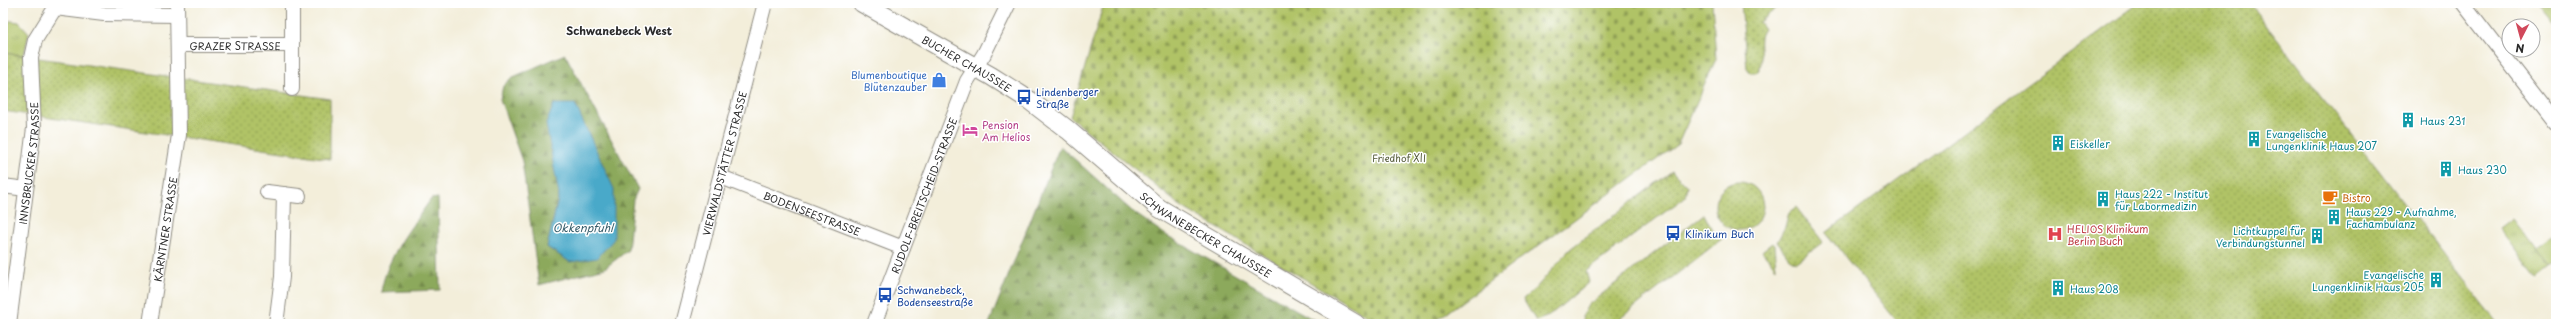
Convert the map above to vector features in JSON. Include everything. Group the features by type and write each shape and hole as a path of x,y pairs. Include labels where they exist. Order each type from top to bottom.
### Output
{"main road":[{"name":"BUCHER CHAUSSEE","path":"862,3 976,67 1029,100 1068,130"},
{"name":"SCHWANEBECKER CHAUSSEE","path":"1068,130 1159,208 1356,324"}],"street":[{"name":"GRAZER STRASSE","path":"292,3 292,89"},
{"name":"VIERWALDSTÄTTER STRASSE","path":"682,324 766,3"},
{"path":"976,67 1009,3"},
{"path":"2463,3 2556,123"},
{"path":"54,6 104,14 177,9"},
{"name":"INNSBRUCKER STRASSE","path":"9,324 8,289 26,189 34,128 31,58 35,40 54,6"},
{"name":"KÄRNTNER STRASSE","path":"150,324 179,135 177,9"},
{"name":"GRAZER STRASSE","path":"178,45 292,45"},
{"name":"RUDOLF-BREITSCHEID-STRASSE","path":"874,324 967,81 976,67"},
{"name":"BODENSEESTRASSE","path":"721,177 903,248"},
{"path":"3,186 26,189"},
{"path":"267,192 299,196"},
{"path":"276,324 282,277 284,194"}],"green space":[{"name":"Friedhof XII","path":"1104,3 1712,3 1716,59 1678,144 1431,324 1381,324 1182,207 1070,117"},
{"path":"1741,3 1783,3 1759,22 1764,29 1760,40 1761,64 1756,73 1751,73 1747,68"},
{"path":"2139,3 2249,3 2498,324 1899,324 1826,233"},
{"path":"2539,3 2556,3 2556,24"},
{"path":"3,20 19,22 29,33 24,55 3,53"},
{"path":"3,53 330,99 330,159 3,111"},
{"path":"565,54 638,189 633,200 628,250 605,268 539,285 522,161 500,99 503,86 511,78","holes":["559,195 570,262 547,247"]},
{"path":"1060,146 1133,212 1166,235 1321,324 989,324"},
{"path":"1672,171 1687,186 1685,197 1586,271 1589,282 1549,316 1536,321 1523,299 1536,288 1570,249"},
{"path":"1734,182 1744,182 1753,186 1759,192 1762,197 1762,215 1753,226 1744,230 1734,230 1725,226 1719,220 1715,211 1715,201 1719,192 1725,186"},
{"path":"438,198 440,290 381,292 388,266 400,243 431,199"},
{"path":"1796,207 1823,242 1796,262 1789,258 1777,242 1785,227 1789,212"},
{"path":"1704,214 1712,230 1723,238 1613,324 1584,324 1582,316 1588,305"},
{"path":"2512,219 2551,270 2538,280 2499,229"},
{"path":"2553,241 2556,244 2556,267 2551,270 2537,252"},
{"path":"1772,243 1774,245 1776,268 1762,251"}],"water":[{"name":"Okkenpfuhl","path":"554,104 575,104 614,189 614,239 597,258 570,262 547,247 559,195 546,124"}],"place":[{"name":"Blumenboutique Blütenzauber","path":"939,80"},
{"name":"Lindenberger Straße","path":"1024,97"},
{"name":"Haus 231","path":"2408,120"},
{"name":"Pension Am Helios","path":"970,130"},
{"name":"Evangelische Lungenklinik Haus 207","path":"2254,139"},
{"name":"Eiskeller","path":"2058,143"},
{"name":"Haus 230","path":"2446,169"},
{"name":"Bistro","path":"2330,197"},
{"name":"Haus 222 - Institut für Labormedizin","path":"2103,199"},
{"name":"Haus 229 - Aufnahme, Fachambulanz","path":"2334,217"},
{"name":"Klinikum Buch","path":"1673,233"},
{"name":"HELIOS Klinikum Berlin Buch","path":"2055,234"},
{"name":"Lichtkuppel für Verbindungstunnel","path":"2317,236"},
{"name":"Evangelische Lungenklinik Haus 205","path":"2436,280"},
{"name":"Haus 208","path":"2058,288"},
{"name":"Schwanebeck, Bodenseestraße","path":"885,295"}],"district":[{"name":"Schwanebeck West","path":"619,30"}]}
